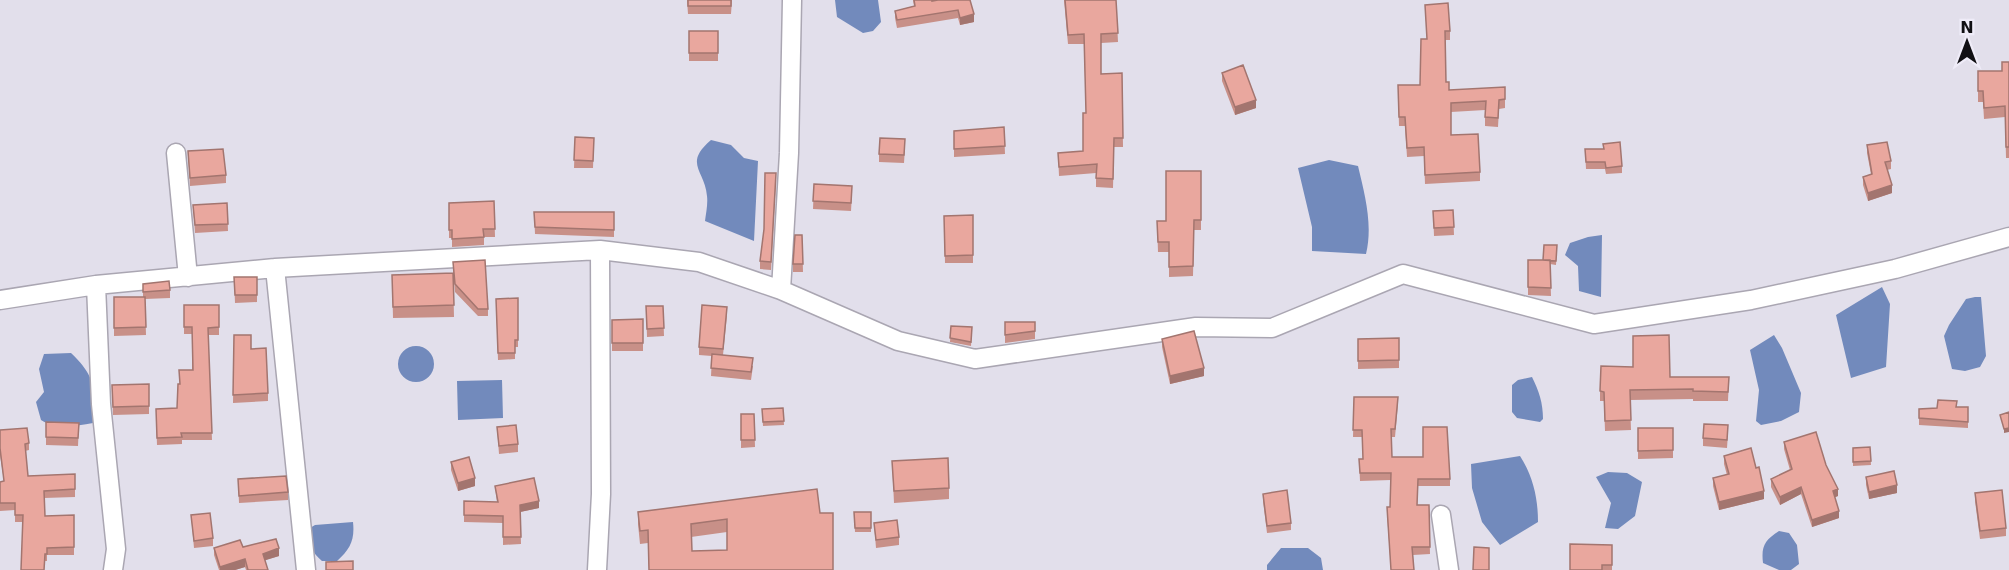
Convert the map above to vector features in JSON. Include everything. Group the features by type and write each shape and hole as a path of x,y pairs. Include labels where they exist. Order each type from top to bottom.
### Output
{"street":[{"path":"781,290 789,153 792,0"},
{"path":"176,153 188,276"},
{"path":"0,300 96,285 275,268 600,250 699,262 781,290 898,341 975,359 1196,327 1272,328 1403,274 1594,324 1751,300 1895,269 2009,237"},
{"path":"597,570 601,494 600,250"},
{"path":"275,268 306,570"},
{"path":"96,285 101,404 116,549 113,570"},
{"path":"1441,515 1449,570"}],"water":[{"path":"835,0 878,0 881,22 873,31 863,33 837,17"},
{"path":"711,140 731,145 744,158 758,161 754,241 705,221 707,196 697,161 698,155"},
{"path":"1329,160 1358,166 1369,232 1366,254 1312,251 1312,227 1298,168"},
{"path":"1602,235 1601,297 1579,291 1578,266 1565,255 1570,243"},
{"path":"1882,287 1890,304 1886,367 1851,378 1836,315"},
{"path":"1981,297 1986,356 1980,367 1965,371 1952,369 1944,336 1966,299"},
{"path":"1774,335 1801,393 1799,412 1781,421 1761,425 1756,421 1759,390 1750,350"},
{"path":"416,346 429,351 434,364 429,377 416,382 403,377 398,364 403,351"},
{"path":"71,353 90,377 94,393 93,423 53,425 41,420 36,402 44,392 39,369 44,354"},
{"path":"1532,377 1541,402 1543,419 1540,422 1517,418 1512,412 1512,385 1518,380"},
{"path":"502,380 503,418 458,420 457,381"},
{"path":"1520,456 1534,488 1538,522 1500,545 1482,522 1472,488 1471,464"},
{"path":"1608,472 1627,473 1642,482 1635,516 1618,529 1605,528 1611,503 1596,477"},
{"path":"353,522 351,544 337,561 322,561 314,553 311,546 310,528 315,525"},
{"path":"1779,531 1789,533 1797,545 1799,564 1791,570 1779,570 1763,563 1765,544"},
{"path":"1281,548 1308,548 1321,558 1323,570 1267,570 1267,565"}],"building":[{"path":"688,0 731,0 731,6 688,6"},
{"path":"914,0 970,0 974,14 960,18 958,10 897,20 895,11 915,6"},
{"path":"1065,0 1116,0 1118,33 1101,34 1101,74 1122,73 1123,138 1114,138 1113,179 1096,178 1097,164 1059,167 1058,153 1083,151 1083,113 1086,113 1084,34 1068,35"},
{"path":"1448,3 1450,31 1445,31 1446,82 1449,82 1449,90 1505,87 1505,99 1499,100 1498,118 1485,117 1486,101 1451,103 1451,135 1478,134 1480,172 1425,175 1424,147 1407,148 1405,117 1399,117 1398,85 1420,85 1421,39 1427,39 1425,5"},
{"path":"689,31 718,31 718,53 689,53"},
{"path":"2002,62 2009,62 2009,147 2006,147 2005,106 1984,108 1983,91 1978,91 1978,71 2002,71"},
{"path":"1243,65 1256,100 1235,107 1222,73"},
{"path":"1004,127 1005,146 954,149 954,131"},
{"path":"575,137 594,138 593,161 574,160"},
{"path":"880,138 905,139 904,155 879,154"},
{"path":"1620,142 1622,166 1606,168 1605,162 1586,162 1585,149 1604,149 1603,144"},
{"path":"1887,142 1891,161 1885,162 1892,185 1868,193 1863,177 1872,174 1867,145"},
{"path":"223,149 226,175 190,178 188,151"},
{"path":"1166,171 1201,171 1201,220 1194,220 1193,266 1169,267 1169,242 1158,242 1157,221 1166,221"},
{"path":"765,173 776,173 771,262 760,261 764,229"},
{"path":"814,184 852,186 851,203 813,201"},
{"path":"494,201 495,229 483,229 484,237 452,239 452,230 449,230 449,203"},
{"path":"227,203 228,224 195,225 193,205"},
{"path":"1453,210 1454,227 1434,228 1433,211"},
{"path":"534,212 614,212 614,230 535,227"},
{"path":"973,215 973,255 945,256 944,216"},
{"path":"795,235 802,235 803,264 793,264"},
{"path":"1544,245 1557,245 1556,261 1543,260"},
{"path":"485,260 488,309 478,309 455,284 453,262"},
{"path":"1528,260 1550,260 1551,288 1528,287"},
{"path":"453,273 454,305 393,307 392,275"},
{"path":"234,277 257,277 257,295 235,295"},
{"path":"169,281 170,290 143,292 143,284"},
{"path":"114,297 145,297 146,327 114,328"},
{"path":"518,298 518,340 515,340 515,353 498,353 496,299"},
{"path":"184,305 219,305 219,327 208,328 212,433 181,433 182,437 157,438 156,409 177,408 179,370 193,370 192,327 184,327"},
{"path":"702,305 727,307 723,349 699,347"},
{"path":"646,306 663,306 664,328 647,329"},
{"path":"643,319 643,343 612,343 612,320"},
{"path":"1005,322 1035,322 1035,331 1005,335"},
{"path":"951,326 972,327 971,342 950,338"},
{"path":"1194,331 1204,368 1170,376 1162,339"},
{"path":"234,335 251,335 251,349 266,348 268,393 233,395"},
{"path":"1669,335 1670,377 1729,377 1728,392 1693,391 1693,389 1630,390 1631,420 1605,421 1604,392 1600,391 1601,366 1633,367 1633,336"},
{"path":"1399,338 1399,360 1358,361 1358,339"},
{"path":"712,354 753,358 751,372 711,368"},
{"path":"149,384 149,406 113,407 112,385"},
{"path":"1354,397 1398,397 1395,429 1391,429 1392,457 1423,457 1423,427 1447,427 1450,479 1418,479 1417,505 1429,505 1430,547 1412,547 1414,570 1391,570 1387,507 1390,507 1391,473 1360,473 1359,459 1363,459 1362,430 1353,430"},
{"path":"1938,400 1957,401 1956,407 1968,407 1968,422 1919,418 1919,409 1937,408"},
{"path":"783,408 784,421 763,422 762,409"},
{"path":"2009,412 2009,428 2004,429 2000,415"},
{"path":"741,414 754,414 755,440 741,440"},
{"path":"46,422 79,423 78,438 46,437"},
{"path":"1704,424 1728,425 1727,440 1703,438"},
{"path":"516,425 518,444 499,446 497,427"},
{"path":"27,428 29,443 25,444 28,476 75,474 75,489 44,491 45,516 74,515 74,547 47,548 44,570 21,570 23,515 15,515 15,503 0,503 0,482 4,481 0,430"},
{"path":"1638,428 1673,428 1673,450 1638,451"},
{"path":"1816,432 1826,465 1838,489 1833,491 1839,511 1812,520 1801,487 1780,497 1771,479 1792,469 1784,442"},
{"path":"1870,447 1871,461 1853,462 1853,448"},
{"path":"1751,448 1756,468 1759,467 1764,491 1719,502 1713,478 1729,474 1724,456"},
{"path":"469,457 475,478 458,483 451,462"},
{"path":"948,458 949,488 894,491 892,461"},
{"path":"1894,471 1897,485 1869,492 1866,477"},
{"path":"286,476 288,492 239,496 238,479"},
{"path":"534,478 539,501 520,505 521,537 503,537 503,516 464,515 464,501 498,502 495,486"},
{"path":"817,489 820,513 833,513 833,570 649,570 648,530 640,531 638,512","holes":["727,519 727,550 692,551 691,524"]},
{"path":"1287,490 1291,523 1267,526 1263,494"},
{"path":"2002,490 2006,528 1980,531 1975,493"},
{"path":"854,512 871,512 871,528 855,528"},
{"path":"210,513 213,538 194,541 191,515"},
{"path":"897,520 899,537 876,540 874,523"},
{"path":"276,539 279,548 263,554 268,570 248,570 245,559 220,567 214,548 240,540 243,547"},
{"path":"1570,544 1612,545 1612,565 1602,565 1602,570 1570,570"},
{"path":"1474,547 1489,548 1489,570 1473,570"},
{"path":"353,561 353,570 326,570 326,562"}]}
